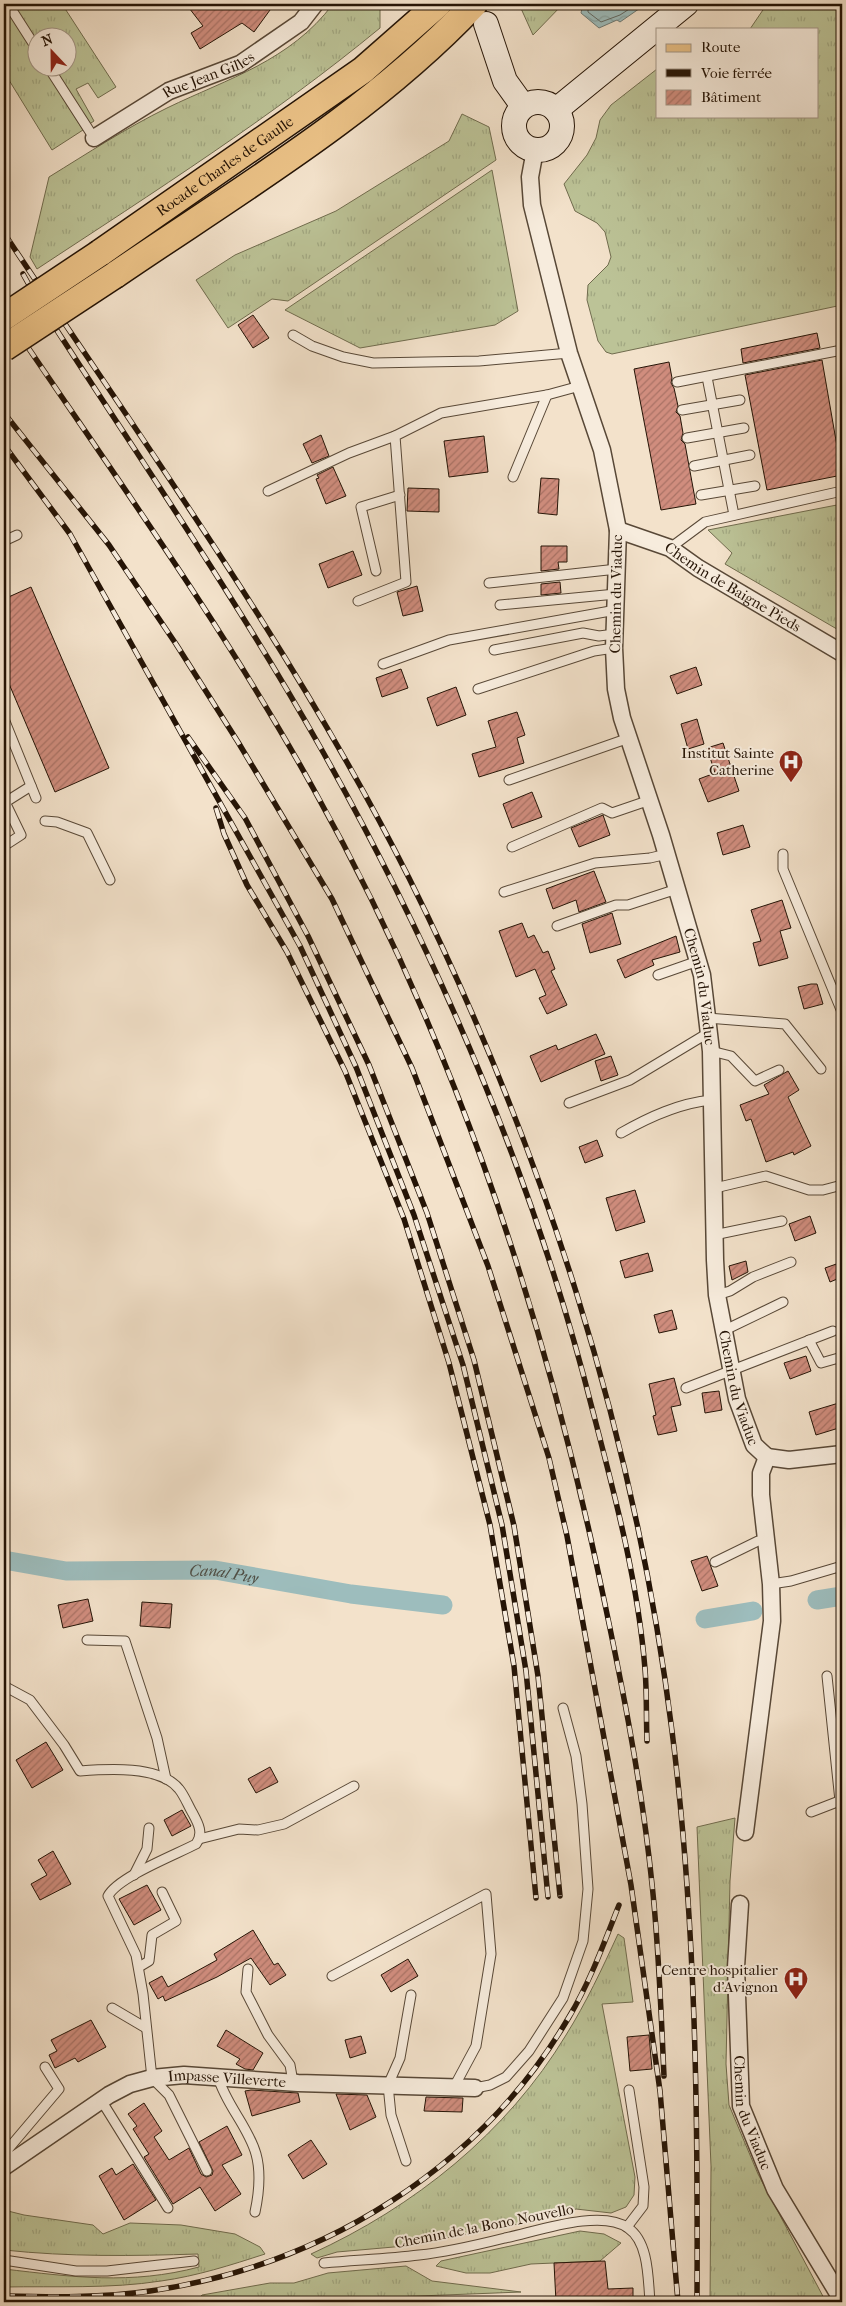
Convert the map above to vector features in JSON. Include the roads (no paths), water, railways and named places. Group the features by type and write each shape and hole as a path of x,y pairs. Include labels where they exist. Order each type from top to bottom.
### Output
{"main road":[{"name":"Rocade Charles de Gaulle","path":"4,317 308,110 363,70 438,4"},
{"path":"657,28 686,4"},
{"name":"Rocade Charles de Gaulle","path":"4,348 325,133 417,58 480,14"},
{"path":"480,14 505,81 523,106"},
{"path":"556,110 656,28"},
{"path":"534,102 546,103 556,110 562,120 559,137 556,142 546,149 535,150 524,146 516,137 514,119 523,106 534,102"}],"street":[{"name":"Rue Jean Gilles","path":"94,138 170,91 240,64 301,22 315,4"},
{"name":"Chemin du Viaduc","path":"535,150 530,177 532,205 569,353 602,450 618,530 615,641 616,689 628,738 667,854 702,975 711,1051 715,1188 714,1235 717,1295 737,1399 746,1428 754,1445 768,1457 761,1473 761,1495 771,1590 772,1621 745,1832"},
{"name":"Chemin de Baigne Pieds","path":"618,530 670,548 698,568 842,653"},
{"path":"768,1457 789,1460 842,1454"},
{"name":"Chemin du Viaduc","path":"740,1904 736,1967 741,2106 774,2189 842,2300"},
{"name":"Impasse Villeverte","path":"4,2167 101,2100 125,2087 152,2078 184,2075 293,2082 475,2088"}],"lane":[{"path":"8,4 28,35"},
{"path":"55,78 94,138"},
{"path":"293,335 312,346 343,357 373,363 479,361 569,353"},
{"path":"677,382 842,350"},
{"path":"707,377 734,515"},
{"path":"268,491 349,453 395,436 441,413 547,395 580,386"},
{"path":"514,477 547,395"},
{"path":"682,410 740,400"},
{"path":"687,438 744,428"},
{"path":"358,601 406,582 395,436"},
{"path":"694,466 750,455"},
{"path":"700,495 755,486"},
{"path":"670,548 705,522 842,490"},
{"path":"376,571 361,507 400,495"},
{"path":"4,541 17,535"},
{"path":"489,583 617,569"},
{"path":"500,606 616,602"},
{"path":"383,664 449,640 616,602"},
{"path":"494,650 583,633 615,641"},
{"path":"478,689 594,651 615,641"},
{"path":"4,720 36,798"},
{"path":"509,780 628,738"},
{"path":"4,846 21,835 5,803 31,786"},
{"path":"512,847 602,808 612,813 650,800"},
{"path":"45,821 57,822 87,833 110,880"},
{"path":"504,892 595,863 650,858 667,854"},
{"path":"783,854 783,869 842,1012"},
{"path":"557,926 616,905 628,905 677,889"},
{"path":"658,975 698,960"},
{"path":"569,1103 630,1080 707,1025 785,1024 821,1069"},
{"path":"711,1051 731,1056 754,1081 779,1070"},
{"path":"621,1133 647,1118 697,1101 712,1100"},
{"path":"715,1188 766,1176 809,1190 823,1190 842,1185"},
{"path":"714,1235 782,1221"},
{"path":"717,1295 730,1291 754,1277 790,1262"},
{"path":"725,1330 783,1302"},
{"path":"686,1388 833,1331"},
{"path":"809,1340 821,1363 842,1357"},
{"path":"714,1562 758,1541 766,1541"},
{"path":"771,1590 791,1581 842,1566"},
{"path":"87,1640 125,1641 157,1738 166,1779"},
{"path":"811,1812 841,1800 827,1676"},
{"path":"4,1686 30,1700 64,1745 80,1771 114,1768 166,1779 179,1788 198,1825 199,1839 196,1844 134,1876 111,1890 108,1896 136,1955 139,1966 152,2078 169,2096 208,2171"},
{"path":"475,2088 490,2085 506,2077 529,2050 563,1998 583,1941 588,1890 582,1804 576,1756 563,1708"},
{"path":"199,1839 239,1829 258,1830 284,1824 354,1786"},
{"path":"134,1876 147,1849 148,1828"},
{"path":"139,1966 149,1961 152,1935 176,1922 162,1892"},
{"path":"332,1976 486,1894 491,1954 478,2037 476,2046 454,2087"},
{"path":"248,1969 246,1992 268,2035 290,2065 293,2082"},
{"path":"406,2161 391,2115 388,2085 400,2058 411,1995"},
{"path":"112,2008 146,2028"},
{"path":"4,2161 9,2148 59,2089 45,2067"},
{"path":"218,2077 223,2094 256,2153 259,2191 255,2212"},
{"path":"629,2090 644,2187 643,2206 627,2226 639,2238 646,2267 650,2302"},
{"path":"101,2100 168,2208"},
{"name":"Chemin de la Bono Nouvello","path":"324,2263 420,2255 506,2238 558,2224 602,2220 627,2226"},
{"path":"4,2260 76,2271 107,2271 194,2261"}],"water":[{"path":"583,4 646,4 620,22 617,20 599,28 581,13"}],"waterway":[{"name":"Canal Puy","path":"4,1560 66,1571 215,1570 351,1594 443,1605"},
{"name":"Canal Puy","path":"817,1600 842,1596"},
{"name":"Canal Puy","path":"705,1619 753,1611"}],"railway":[{"path":"4,233 164,470 268,630 365,794 409,878 457,979 501,1082 541,1187 576,1293 608,1401 634,1510 656,1620 672,1731 680,1802 691,1945 696,2088 697,2302"},
{"path":"23,274 38,301 252,632 319,745 363,824 404,905 478,1069 512,1153 542,1238 569,1324 609,1475 625,1539 642,1636 646,1678 647,1741"},
{"path":"4,312 124,487 241,666 313,788 362,880 406,973 447,1068 483,1164 516,1262 546,1361 596,1562 621,1682 636,1763 652,1884 664,2076"},
{"path":"4,413 109,545 176,644 238,742 332,899 412,1068 488,1266 549,1458 567,1536 631,1885 660,2091 678,2302"},
{"path":"4,445 70,534 300,946 356,1067 414,1215 463,1365 502,1525 526,1671 548,1897"},
{"path":"188,737 245,818 308,936 369,1065 427,1213 474,1360 514,1526 538,1676 560,1896"},
{"path":"216,808 224,834 247,885 287,952 345,1071 404,1219 449,1363 490,1525 514,1666 536,1898"},
{"path":"4,2296 114,2295 150,2291 214,2278 276,2259 335,2233 391,2202 443,2164 490,2120 532,2071 577,2004 619,1905"}],"place":[{"name":"Institut Sainte Catherine","path":"791,783"},
{"name":"Centre hospitalier d'Avignon","path":"796,2000"}]}
